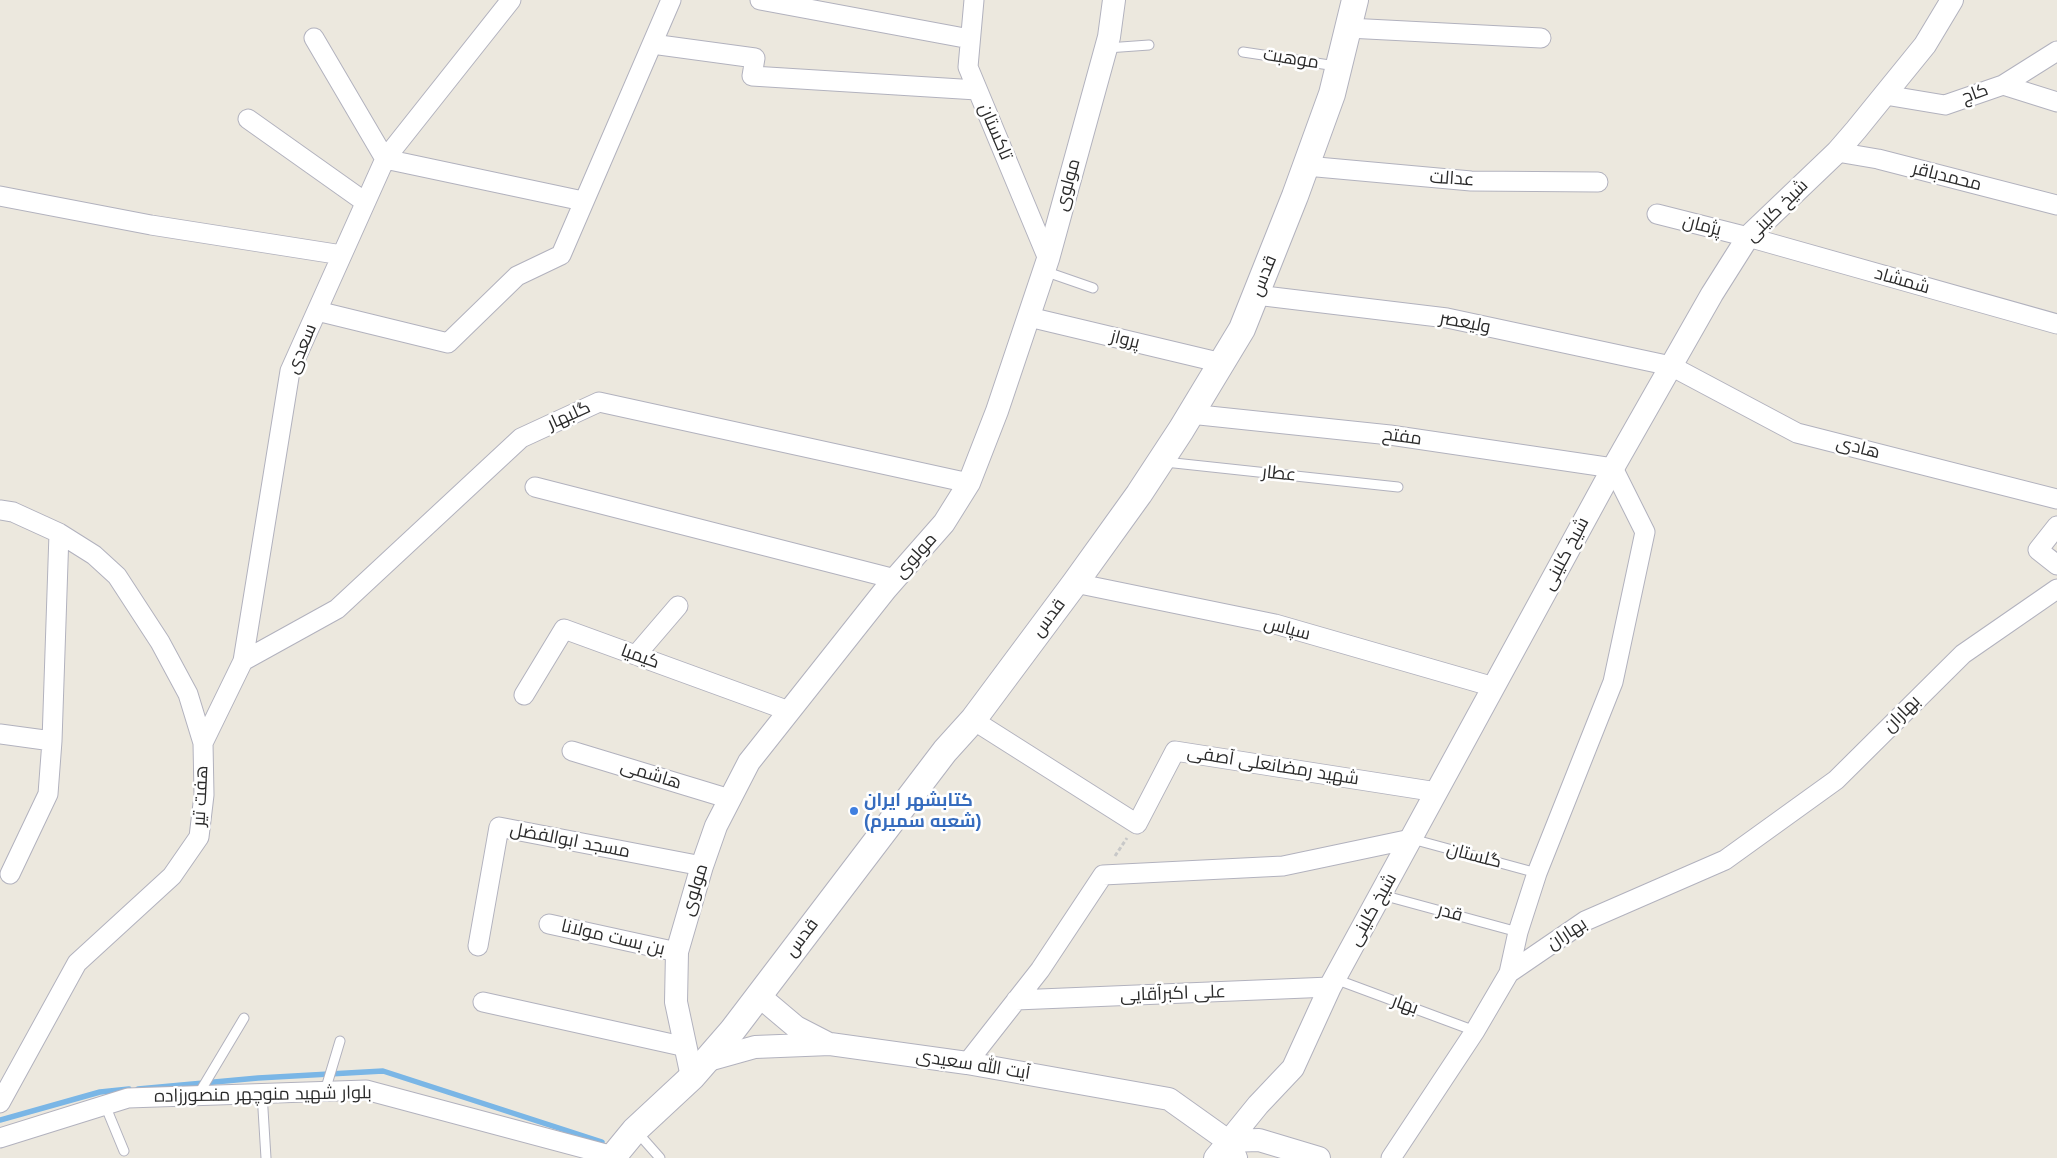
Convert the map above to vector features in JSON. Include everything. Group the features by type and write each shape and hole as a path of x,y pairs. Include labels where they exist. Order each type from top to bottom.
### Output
{"main road":[{"name":"قدس","path":"612,1157 694,1061 732,1031 945,751 972,720 1076,583 1160,462 1242,329 1332,94 1355,0"}],"street":[{"name":"سعدی","path":"203,743 243,661 290,371 385,158 511,0"},
{"path":"317,311 448,343 517,276 560,255 671,0"},
{"path":"760,0 970,39"},
{"name":"تاکستان","path":"974,0 968,67 1046,265"},
{"name":"مولوی","path":"694,1061 676,1002 676,952 716,826 749,762 895,579 944,523 969,483 1046,265 1106,48 1114,0"},
{"name":"شیخ کلینی","path":"1226,1152 1258,1105 1293,1068 1332,983 1382,895 1613,468 1712,294 1748,237 1837,152 1925,46 1952,0"},
{"path":"1348,28 1541,38"},
{"path":"314,38 385,158 584,201"},
{"path":"652,44 755,58 752,76 977,90"},
{"name":"کاج","path":"1885,95 1945,105 2003,84 2057,51"},
{"path":"2003,84 2057,102"},
{"path":"248,119 366,202"},
{"name":"محمدباقر","path":"1837,152 1878,159 2057,205"},
{"name":"عدالت","path":"1306,166 1472,181 1598,182"},
{"path":"0,196 150,224 342,255"},
{"name":"پژمان","path":"1657,214 1748,237"},
{"name":"شمشاد","path":"1748,237 2057,324"},
{"name":"ولیعصر","path":"1256,295 1447,318 1671,366"},
{"name":"پرواز","path":"1029,317 1222,363"},
{"name":"هادی","path":"1671,366 1797,433 2057,499"},
{"name":"گلبهار","path":"243,661 337,608 521,438 599,402 969,483"},
{"name":"مفتح","path":"1190,414 1390,435 1613,468"},
{"name":"بهاران","path":"1509,973 1518,932 1537,873 1613,682 1645,532 1613,468"},
{"path":"535,487 895,579"},
{"name":"هفت تیر","path":"0,510 13,512 59,533 94,555 117,576 160,642 188,694 203,743 204,795 199,837 172,876 77,962 2,1094"},
{"path":"2057,526 2038,550 2057,565"},
{"path":"10,874 48,794 52,741 59,533"},
{"name":"سپاس","path":"1076,583 1275,624 1494,687"},
{"name":"بهاران","path":"1509,973 1585,921 1725,860 1836,780 1963,654 2057,589"},
{"path":"636,655 678,606"},
{"name":"کیمیا","path":"524,695 564,629 789,711"},
{"path":"972,720 1136,824"},
{"path":"0,734 52,741"},
{"name":"هاشمی","path":"572,751 730,799"},
{"name":"شهید رمضانعلی آصفی","path":"1136,824 1175,751 1438,792"},
{"name":"مسجد ابوالفضل","path":"478,946 498,827 702,866"},
{"path":"967,1063 1040,970 1103,875 1283,866 1411,839"},
{"name":"بن بست مولانا","path":"549,924 676,952"},
{"path":"1391,1158 1475,1032 1509,973"},
{"name":"علی اکبرآقایی","path":"1016,1000 1332,983"},
{"path":"758,995 796,1027 830,1044"},
{"path":"483,1002 694,1061"},
{"name":"آیت الله سعیدی","path":"694,1061 755,1047 830,1044 967,1063 1169,1099 1226,1152"},
{"name":"بلوار شهید منوچهر منصورزاده","path":"0,1138 128,1098 200,1093 262,1093 326,1086 366,1090 612,1157"},
{"path":"1226,1152 1260,1140 1319,1158"}],"lane":[{"path":"1106,48 1149,45"},
{"name":"موهبت","path":"1243,52 1339,66"},
{"path":"1046,265 1093,288"},
{"name":"عطار","path":"1160,462 1398,487"},
{"name":"گلستان","path":"1411,839 1537,873"},
{"name":"قدر","path":"1382,895 1518,932"},
{"name":"بهار","path":"1332,983 1475,1032"},
{"path":"200,1093 244,1018"},
{"path":"326,1086 340,1041"},
{"path":"262,1093 266,1158"},
{"path":"105,1105 124,1151"},
{"path":"635,1130 660,1158"}],"path":[{"path":"1103,875 1136,824"}],"waterway":[{"path":"138,1089 258,1078 383,1071 602,1142"},
{"path":"0,1120 100,1092 129,1089"}],"place":[{"name":"کتابشهر ایران (شعبه سمیرم)","path":"854,811"}]}
